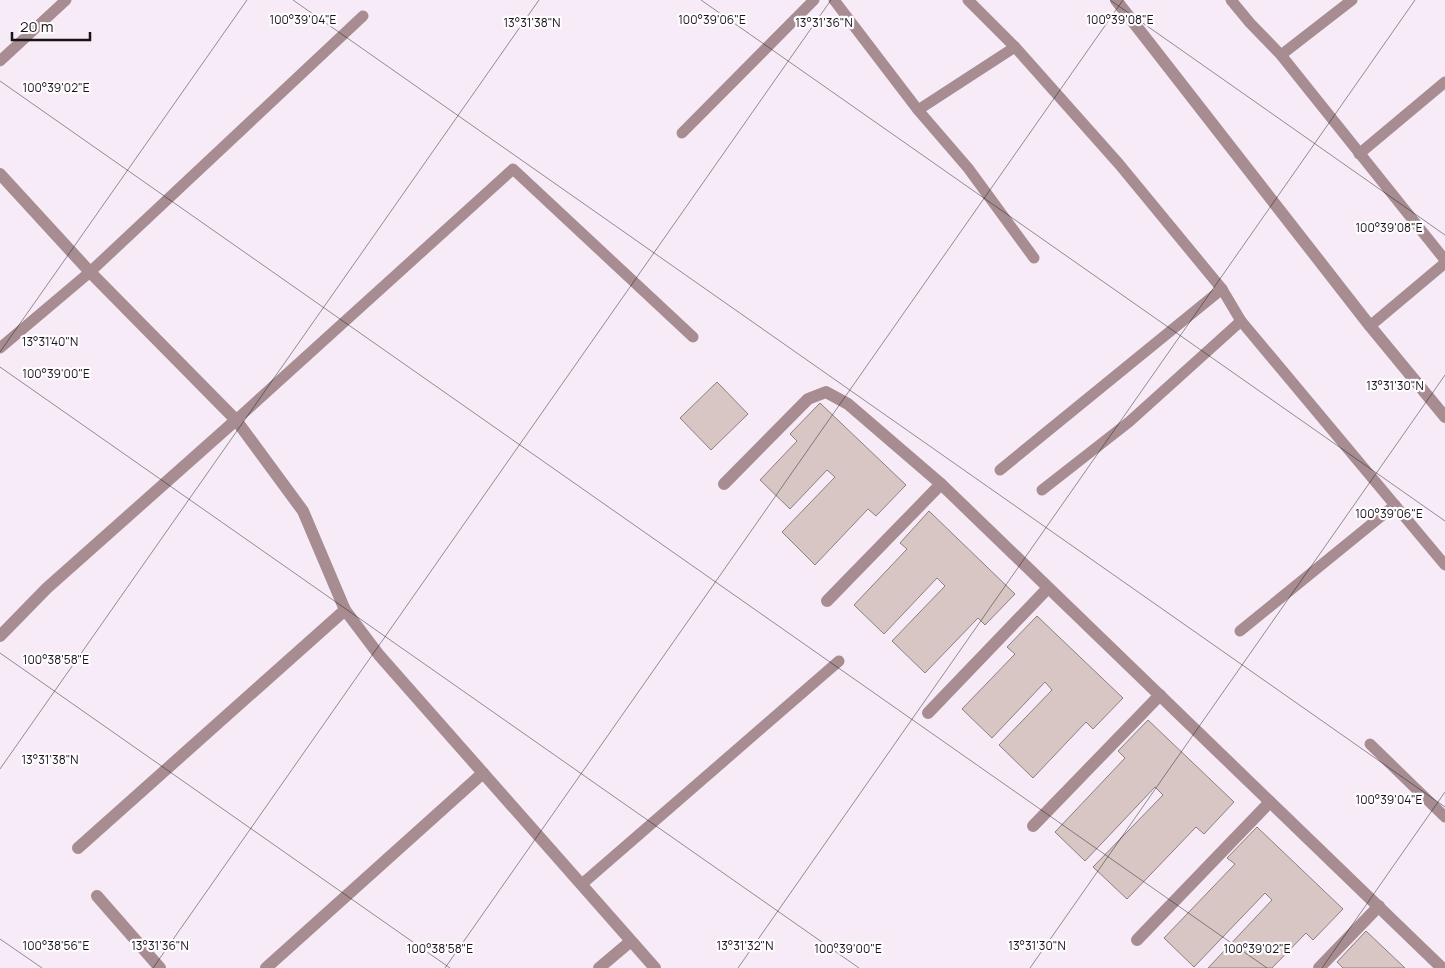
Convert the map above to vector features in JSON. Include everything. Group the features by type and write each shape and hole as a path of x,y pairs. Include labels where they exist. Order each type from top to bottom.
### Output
{"street":[{"path":"1116,0 1370,326 1445,418"},
{"path":"0,174 90,272 236,420 303,511 345,610 379,655 655,968"},
{"path":"724,484 808,399 826,392 848,404 941,484 1442,968"},
{"path":"0,636 46,588 236,420"},
{"path":"827,601 941,484"},
{"path":"928,713 1048,588"},
{"path":"78,848 345,610"},
{"path":"1033,826 1160,695"},
{"path":"266,968 483,773"},
{"path":"1137,940 1270,802"},
{"path":"97,896 160,968"},
{"path":"1319,968 1379,906"},
{"path":"599,968 631,941"}],"lane":[{"path":"0,61 66,0"},
{"path":"682,133 814,0"},
{"path":"834,0 918,110 968,168 1034,258"},
{"path":"968,0 1015,47 1119,164 1222,289 1241,321 1445,565"},
{"path":"1231,0 1281,55 1445,262 1370,326"},
{"path":"1281,55 1352,0"},
{"path":"0,348 90,272 363,16"},
{"path":"918,110 1015,47"},
{"path":"1359,154 1445,82"},
{"path":"236,420 513,168 693,337"},
{"path":"1000,470 1222,289"},
{"path":"1042,490 1129,422 1241,321"},
{"path":"1240,632 1395,506"},
{"path":"582,884 839,661"},
{"path":"1370,744 1445,816"}],"building":[{"path":"717,382 748,414 711,450 680,418"},
{"path":"820,403 906,485 876,516 868,509 815,565 782,532 835,477 827,470 790,509 760,480 797,441 790,434"},
{"path":"929,511 1015,594 985,625 978,618 925,673 892,641 945,586 937,578 884,634 854,605 907,549 900,543"},
{"path":"1037,616 1123,698 1093,729 1086,722 1033,778 999,745 1052,690 1045,682 992,738 962,709 1015,654 1007,647"},
{"path":"1148,720 1234,802 1204,834 1196,827 1127,899 1093,867 1163,795 1155,787 1085,861 1055,832 1125,758 1118,751"},
{"path":"1257,827 1343,909 1313,940 1306,933 1272,968 1208,968 1272,900 1265,893 1194,967 1164,938 1235,864 1227,858"},
{"path":"1366,931 1405,968 1343,968 1337,962"}]}
